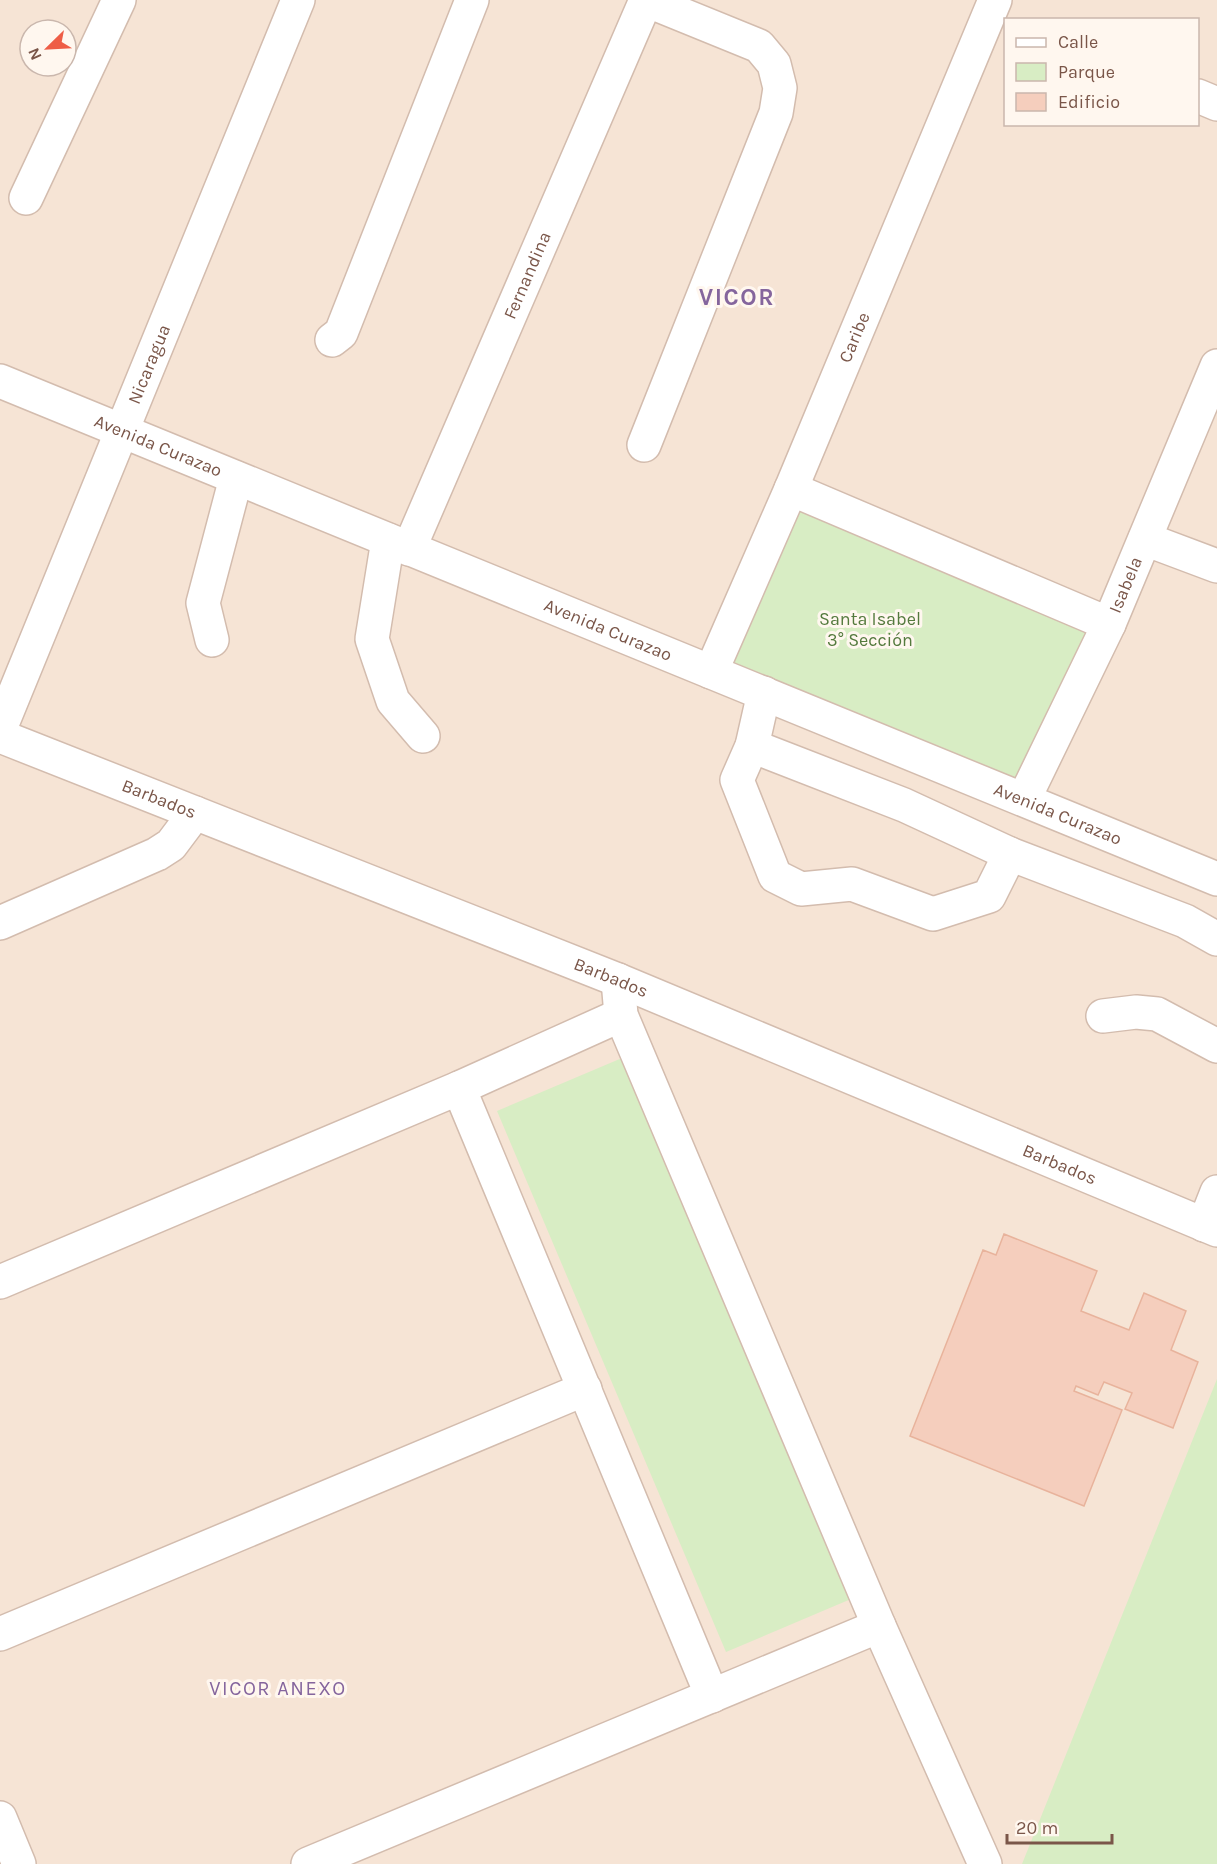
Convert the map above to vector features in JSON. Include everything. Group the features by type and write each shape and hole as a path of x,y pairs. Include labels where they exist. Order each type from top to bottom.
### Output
{"street":[{"path":"26,198 119,0"},
{"name":"Nicaragua","path":"0,729 298,0"},
{"path":"332,340 341,333 472,0"},
{"path":"644,445 776,113 780,87 774,64 759,46 646,0"},
{"name":"Fernandina","path":"423,736 393,701 372,639 398,544 646,0"},
{"name":"Caribe","path":"711,672 791,489 990,8"},
{"path":"1199,97 1217,104"},
{"name":"Isabela","path":"1024,799 1109,624 1217,366"},
{"name":"Avenida Curazao","path":"0,381 1217,879"},
{"path":"212,640 202,603 236,478"},
{"path":"791,489 1109,624"},
{"path":"1145,539 1217,566"},
{"path":"764,693 752,746 737,780 776,876 801,889 852,884 933,914 989,896 1010,854"},
{"name":"Barbados","path":"0,736 618,980 1210,1227"},
{"path":"752,746 904,805 1010,854 1185,921 1217,939"},
{"path":"0,923 157,854 171,844 195,813"},
{"path":"618,980 621,1015 879,1626 985,1864"},
{"path":"1103,1016 1136,1012 1156,1014 1217,1046"},
{"path":"0,1282 459,1088 621,1015"},
{"path":"459,1088 712,1696"},
{"path":"1210,1227 1217,1192"},
{"path":"0,1634 585,1389"},
{"path":"308,1864 879,1626"},
{"path":"0,1818 19,1864"}],"shaded area":[{"path":"0,0 1217,0 1217,1864 0,1864"}],"green space":[{"name":"Santa Isabel 3° Sección","path":"790,500 1093,629 1025,790 723,664"},
{"path":"622,1058 851,1599 726,1652 497,1111"},
{"path":"1217,1379 1217,1864 1022,1864"}],"building":[{"path":"1004,1234 1097,1271 1081,1311 1129,1330 1144,1293 1186,1311 1171,1350 1198,1362 1173,1428 1125,1409 1132,1393 1104,1382 1098,1395 1076,1386 1074,1391 1122,1410 1084,1506 910,1436 983,1250 996,1255"}],"district":[{"name":"VICOR","path":"737,297"},
{"name":"VICOR ANEXO","path":"278,1688"}]}
